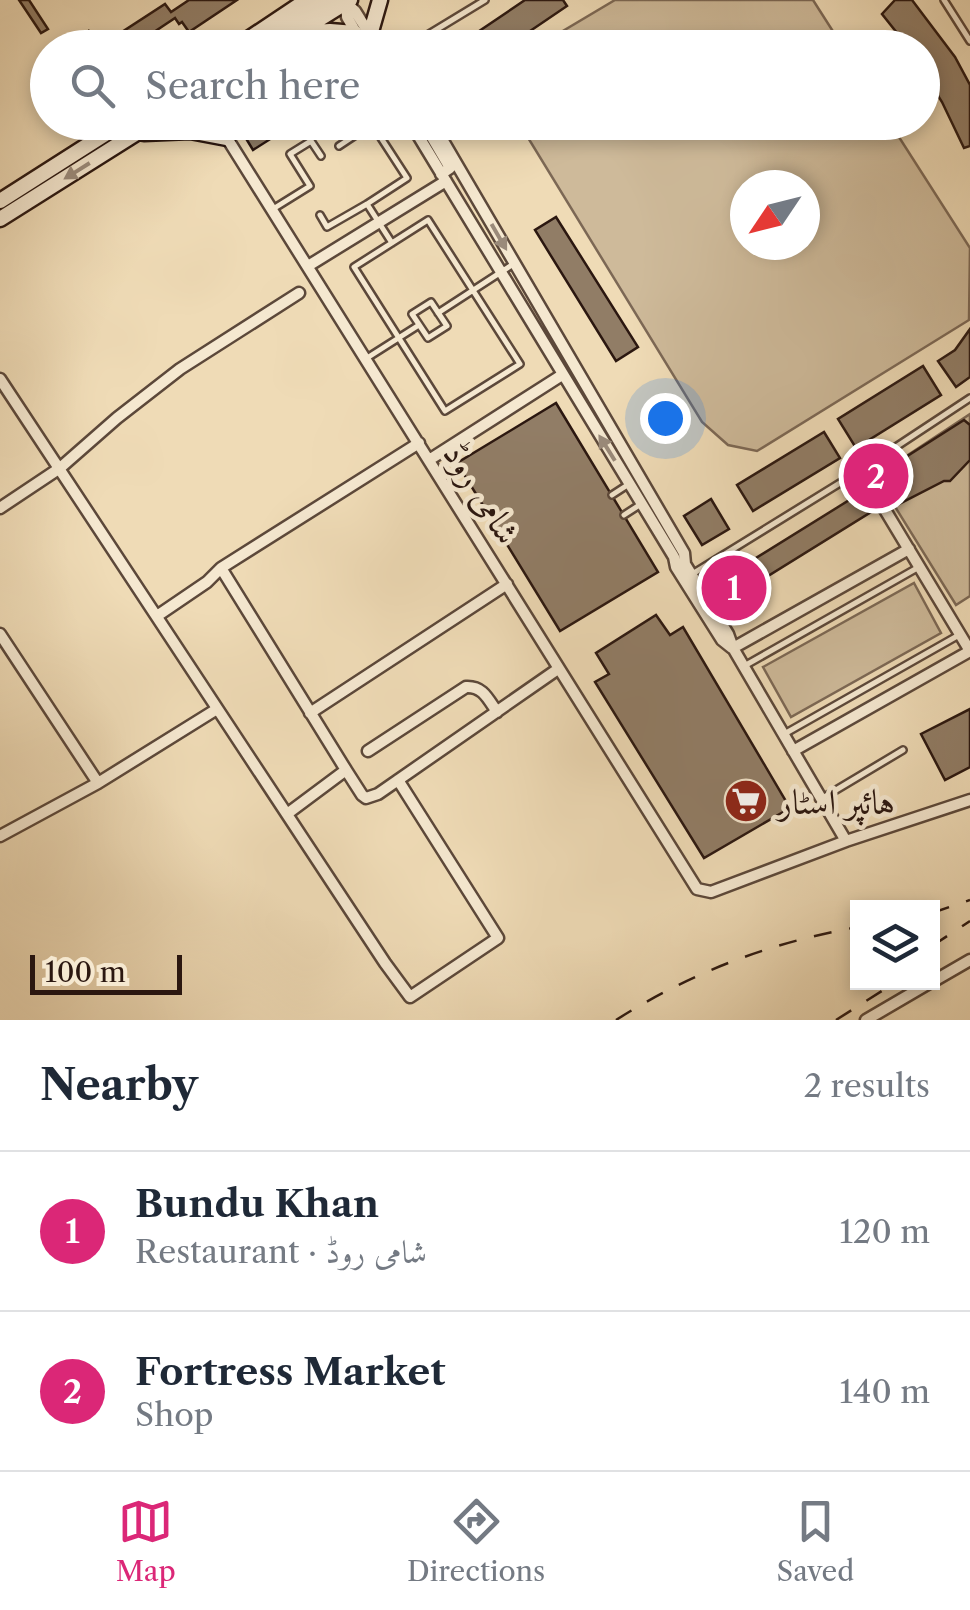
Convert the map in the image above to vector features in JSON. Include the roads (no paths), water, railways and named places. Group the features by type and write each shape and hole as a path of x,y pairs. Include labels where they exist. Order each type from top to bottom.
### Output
{"main road":[{"path":"261,30 307,0"},
{"path":"370,30 380,0"},
{"path":"301,30 347,1"},
{"path":"279,30 322,3 347,1"},
{"path":"0,201 96,140"},
{"path":"0,219 126,140"}],"street":[{"path":"347,1 347,18 357,30"},
{"name":"شامی روڈ","path":"228,140 692,884 702,892 712,892 846,841"},
{"path":"422,140 446,174 484,210"},
{"path":"431,140 500,272 712,624 732,648"},
{"path":"443,140 684,553 685,564 728,634 732,648 846,841 970,800"},
{"path":"308,266 446,174"},
{"path":"0,508 60,468 180,370 299,293"},
{"path":"429,460 562,375"},
{"path":"0,379 410,997 498,938 398,780"},
{"path":"584,410 595,403"},
{"path":"158,616 221,568 418,443"},
{"path":"793,751 970,651 861,470"},
{"path":"732,648 909,549"},
{"path":"221,568 366,798 378,794 558,670"},
{"path":"310,713 508,584"},
{"path":"0,634 98,783"},
{"path":"368,751 466,687 482,690 497,712"},
{"path":"0,836 98,783 218,709"},
{"path":"287,814 346,770"},
{"path":"940,977 970,960"},
{"path":"866,1020 918,990"}],"lane":[{"path":"436,30 485,0"},
{"path":"944,0 970,42"},
{"path":"273,209 310,186 290,154 311,140 321,156"},
{"path":"338,146 347,140"},
{"path":"320,214 327,227 406,178 382,140"},
{"path":"367,204 392,243"},
{"path":"428,220 472,290 520,364 445,412 354,267 428,220"},
{"path":"438,313 514,263"},
{"path":"431,302 438,313 446,326 428,338 412,314 431,302"},
{"path":"366,360 419,325"},
{"path":"692,574 970,398"},
{"path":"612,495 629,484"},
{"path":"624,515 642,504"},
{"path":"743,666 920,567"},
{"path":"784,734 960,634"},
{"path":"821,798 904,750"}],"railway":[{"path":"940,910 970,900"},
{"path":"940,941 970,921"},
{"path":"616,1020 673,987 732,962 850,929"},
{"path":"836,1020 883,990"}],"place":[{"name":"Fortress Market","path":"876,476"},
{"name":"Bundu Khan","path":"734,588"},
{"name":"ہائپر اسٹار","path":"746,801"}]}
